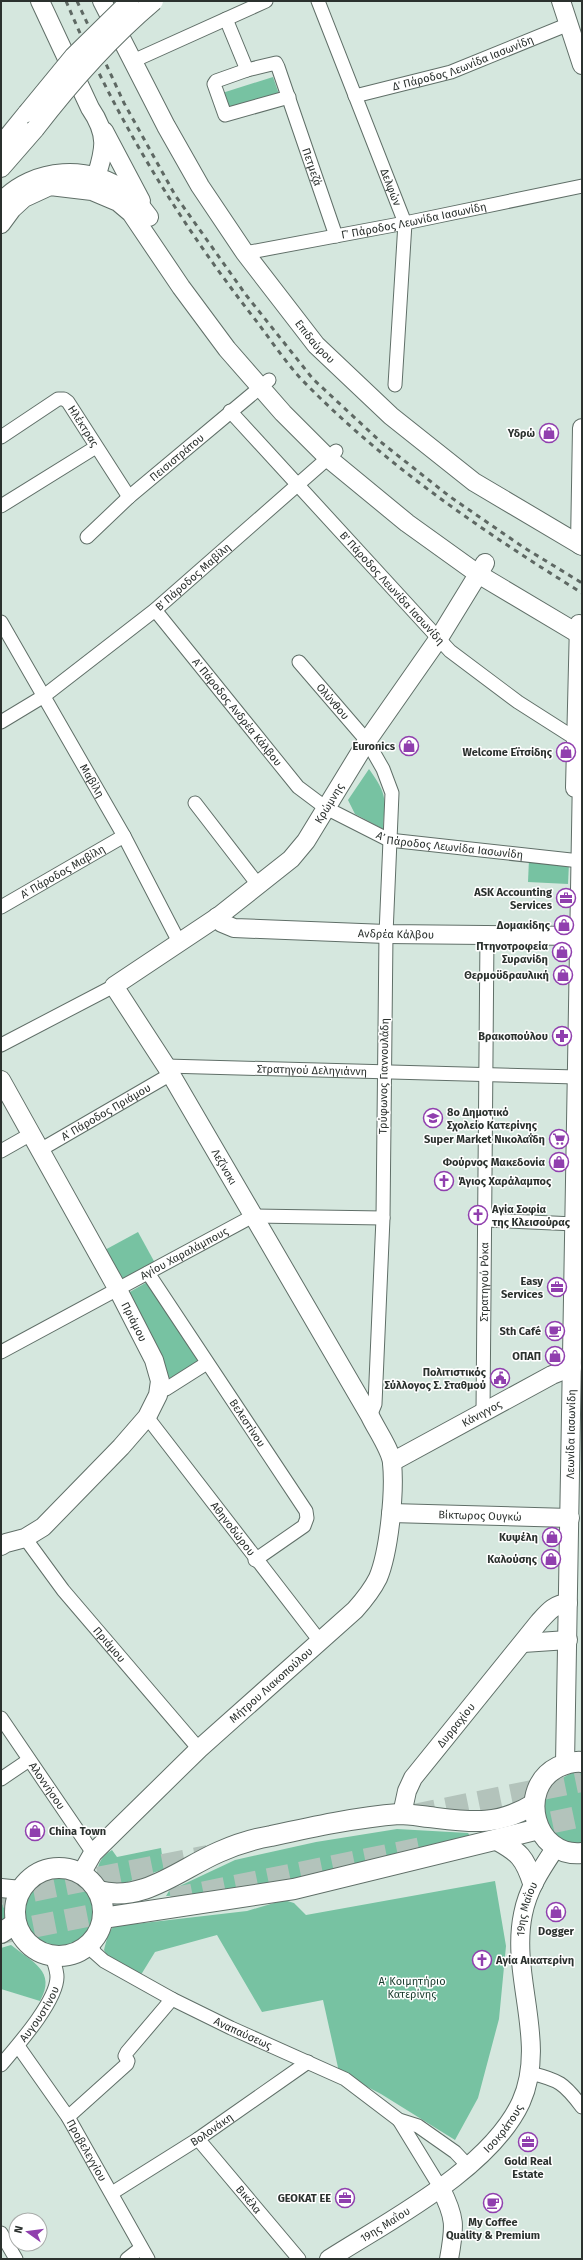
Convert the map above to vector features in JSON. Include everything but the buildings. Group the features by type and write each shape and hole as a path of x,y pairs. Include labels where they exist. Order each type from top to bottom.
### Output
{"main road":[{"path":"574,1763 553,1770 544,1779 537,1790 534,1812 539,1829 546,1839 556,1847 567,1852 582,1853"},
{"path":"98,1892 117,1894 150,1887 218,1852 270,1836 378,1816 402,1814 466,1822 489,1822 518,1814 534,1804"},
{"path":"103,1918 294,1889 539,1829"},
{"path":"496,1840 516,1851 524,1860 533,1883"},
{"path":"64,1868 81,1874 91,1881 98,1892 102,1900 103,1918 98,1932 90,1944 72,1954 52,1956 33,1948 23,1937 9,1928 21,1890 32,1877 47,1870 64,1868"}],"street":[{"path":"40,1 90,108 100,123 152,221 212,311 264,384"},
{"name":"Επιδαύρου","path":"102,1 166,126 200,186 245,253 316,344 391,416 474,482 581,546"},
{"path":"1,168 73,57 130,1"},
{"path":"1,145 31,121 121,30 154,1"},
{"path":"133,61 266,1"},
{"name":"Δελφών","path":"318,1 404,223 395,385"},
{"path":"561,1 582,65"},
{"path":"226,19 247,70"},
{"name":"Δ΄ Πάροδος Λεωνίδα Ιασωνίδη","path":"355,96 451,72 569,24"},
{"name":"Πετμεζά","path":"289,97 225,115 214,84 216,81 247,70 276,63 289,97 336,236"},
{"path":"88,183 93,139 90,108"},
{"path":"88,183 103,150 100,123"},
{"path":"1,202 10,191 47,175 61,172 88,183 118,202 131,213 203,318 332,455 414,514 481,568 580,629 574,786 581,820"},
{"path":"1,224 24,198 35,192 50,186 88,183 117,186 129,194 152,221"},
{"name":"Γ΄ Πάροδος Λεωνίδα Ιασωνίδη","path":"245,253 404,223 582,186"},
{"name":"Πεισιστράτου","path":"87,537 129,498 230,411 264,384"},
{"name":"Ηλέκτρας","path":"1,437 58,398 64,398 129,498"},
{"name":"Β΄ Πάροδος Λεωνίδα Ιασωνίδη","path":"230,411 439,638 465,664 518,702 576,739"},
{"path":"581,546 582,428"},
{"path":"1,506 96,447"},
{"name":"Β΄ Πάροδος Μαβίλη","path":"1,722 44,696 155,610 332,455"},
{"name":"Κρώμνης","path":"114,986 217,917 259,886 290,860 306,841 367,741 439,638 481,568"},
{"name":"Α΄ Πάροδος Ανδρέα Κάλβου","path":"155,610 298,787 326,808"},
{"name":"Μαβίλη","path":"1,622 124,836 179,942"},
{"name":"Ολύνθου","path":"299,662 367,741"},
{"name":"Τρύφωνος Γιαννουλάδη","path":"367,741 383,769 392,793 386,934 382,1218 375,1404 370,1416"},
{"path":"581,820 582,774"},
{"path":"195,803 259,886"},
{"name":"Α΄ Πάροδος Λεωνίδα Ιασωνίδη","path":"326,808 389,840 580,861"},
{"name":"Λεωνίδα Ιασωνίδη","path":"574,1763 568,1640 568,1603 574,1529 572,1367 575,1224 579,1155 578,1077 580,1055 581,820"},
{"name":"Α΄ Πάροδος Μαβίλη","path":"1,907 124,836"},
{"name":"Ανδρέα Κάλβου","path":"217,917 228,927 234,928 386,934 581,936"},
{"name":"Στρατηγού Ρόκα","path":"483,1413 487,934"},
{"path":"1,1045 114,986"},
{"name":"Λεζίνσκι","path":"114,986 168,1070 370,1416 392,1462"},
{"name":"Στρατηγού Δεληγιάννη","path":"168,1070 578,1077"},
{"name":"Α΄ Πάροδος Πριάμου","path":"40,1150 168,1070"},
{"name":"Πριάμου","path":"1,1080 118,1288 154,1360 160,1381 158,1395 147,1417 43,1527 25,1538 3,1539"},
{"path":"1,1151 31,1134"},
{"name":"Αγίου Χαραλάμπους","path":"1,1352 253,1216 382,1218"},
{"path":"485,1220 575,1224"},
{"name":"Βελεστίνου","path":"148,1273 306,1511 307,1518 304,1526 255,1560"},
{"path":"159,1388 166,1389 207,1362"},
{"name":"Κάνιγγος","path":"392,1462 552,1375 572,1367"},
{"name":"Αθηνοδώρου","path":"147,1417 255,1560 319,1640"},
{"name":"Μήτρου Λιακοπούλου","path":"81,1874 93,1853 199,1749 354,1610 369,1594 378,1577 384,1556 391,1513 392,1462"},
{"name":"Βίκτωρος Ουγκώ","path":"391,1513 574,1529"},
{"name":"Πριάμου","path":"25,1538 64,1590 199,1749"},
{"name":"Δυρραχίου","path":"402,1814 407,1791 413,1778 552,1607 560,1603 568,1603"},
{"path":"523,1643 568,1640"},
{"name":"Αλοννήσου","path":"1,1718 93,1853"},
{"path":"1,1779 29,1760"},
{"name":"19ης Μαΐου","path":"531,2049 521,1962 521,1927 523,1914 533,1883 556,1847"},
{"path":"1,1888 21,1890"},
{"name":"Αναπαύσεως","path":"90,1944 94,1953 104,1961 172,1999 231,2028 345,2079 399,2120 418,2126 455,2152 469,2167"},
{"name":"Αυγουστίνου","path":"1,2065 18,2046 49,2001 55,1988 57,1977 52,1956"},
{"path":"68,2117 128,2064 125,2056 127,2052 172,1999"},
{"name":"Προβελεγγίου","path":"18,2046 68,2117 145,2253"},
{"name":"Ισοκράτους","path":"440,2187 469,2167 486,2150 510,2119 520,2103 530,2073 531,2049"},
{"name":"Βολονάκη","path":"112,2193 198,2139 308,2062"},
{"path":"530,2073 558,2081 568,2089 582,2107"},
{"name":"Αναπαύσεως","path":"399,2120 440,2187 451,2208 454,2222 449,2259"},
{"name":"Βικέλα","path":"198,2139 299,2259"},
{"name":"19ης Μαΐου","path":"330,2259 440,2187"},
{"path":"1,2233 16,2259"},
{"path":"127,2259 145,2253"}],"green space":[{"path":"273,77 282,103 228,121 219,94"},
{"path":"369,769 379,785 384,797 383,829 355,814 348,800"},
{"path":"529,859 569,863 568,884 528,882"},
{"path":"138,1232 155,1263 120,1282 103,1251"},
{"path":"149,1281 200,1361 167,1383 128,1293"},
{"path":"578,1771 582,1771 582,1848 558,1840 546,1821 544,1812 548,1794 553,1786 560,1780"},
{"path":"397,1829 468,1833 470,1836 408,1859 211,1894 166,1896 169,1891 235,1860 316,1842"},
{"path":"161,1848 164,1869 125,1883 100,1886 98,1881 98,1866 103,1857 112,1850 117,1857"},
{"path":"59,1877 79,1883 89,1893 95,1913 89,1933 79,1943 59,1949 39,1943 29,1933 23,1913 29,1893 39,1883"},
{"name":"Α΄ Κοιμητήριο Κατερίνης","path":"495,1881 506,1946 499,2019 478,2098 455,2140 381,2094 339,2072 323,2000 262,2012 217,1935 155,1952 139,1978 108,1958 104,1950 110,1932 116,1925 121,1923 135,1924 247,1911 284,1900 294,1903 306,1915"},
{"path":"1,1903 6,1908 6,1915 1,1924"},
{"path":"11,1945 34,1962 44,1975 46,1982 40,2001 1,1989 1,1948"}],"tunnel":[{"path":"414,1815 582,1781"},
{"path":"520,1829 582,1816"},
{"path":"171,1899 427,1847"},
{"path":"1,1897 208,1856"},
{"path":"1,1933 123,1909"}],"railway":[{"path":"66,1 105,85 150,166 199,244 286,361 307,385 338,415 370,444 404,471 473,522 582,593"},
{"path":"77,1 124,103 175,195 246,295 313,379 382,443 449,496 523,547 582,583"}],"place":[{"name":"Υδρώ","path":"549,433"},
{"name":"Euronics","path":"409,746"},
{"name":"Welcome Eϊτσίδης","path":"566,752"},
{"name":"ASK Accounting Services","path":"566,898"},
{"name":"Δομακίδης","path":"564,925"},
{"name":"Πτηνοτροφεία Συρανίδη","path":"562,952"},
{"name":"Θερμοϋδραυλική","path":"563,975"},
{"name":"Βρακοπούλου","path":"562,1036"},
{"name":"8ο Δημοτικό Σχολείο Κατερίνης","path":"433,1118"},
{"name":"Super Market Νικολαΐδη","path":"559,1139"},
{"name":"Φούρνος Μακεδονία","path":"559,1162"},
{"name":"Άγιος Χαράλαμπος","path":"444,1181"},
{"name":"Αγία Σοφία της Κλεισούρας","path":"478,1215"},
{"name":"Easy Services","path":"557,1287"},
{"name":"Sth Café","path":"555,1331"},
{"name":"ΟΠΑΠ","path":"555,1356"},
{"name":"Πολιτιστικός Σύλλογος Σ. Σταθμού","path":"500,1378"},
{"name":"Κυψέλη","path":"552,1537"},
{"name":"Καλούσης","path":"551,1559"},
{"name":"China Town","path":"35,1831"},
{"name":"Dogger","path":"556,1912"},
{"name":"Αγία Αικατερίνη","path":"482,1960"},
{"name":"Gold Real Estate","path":"528,2142"},
{"name":"GEOKAT EE","path":"345,2198"},
{"name":"My Coffee Quality & Premium","path":"493,2203"}]}
